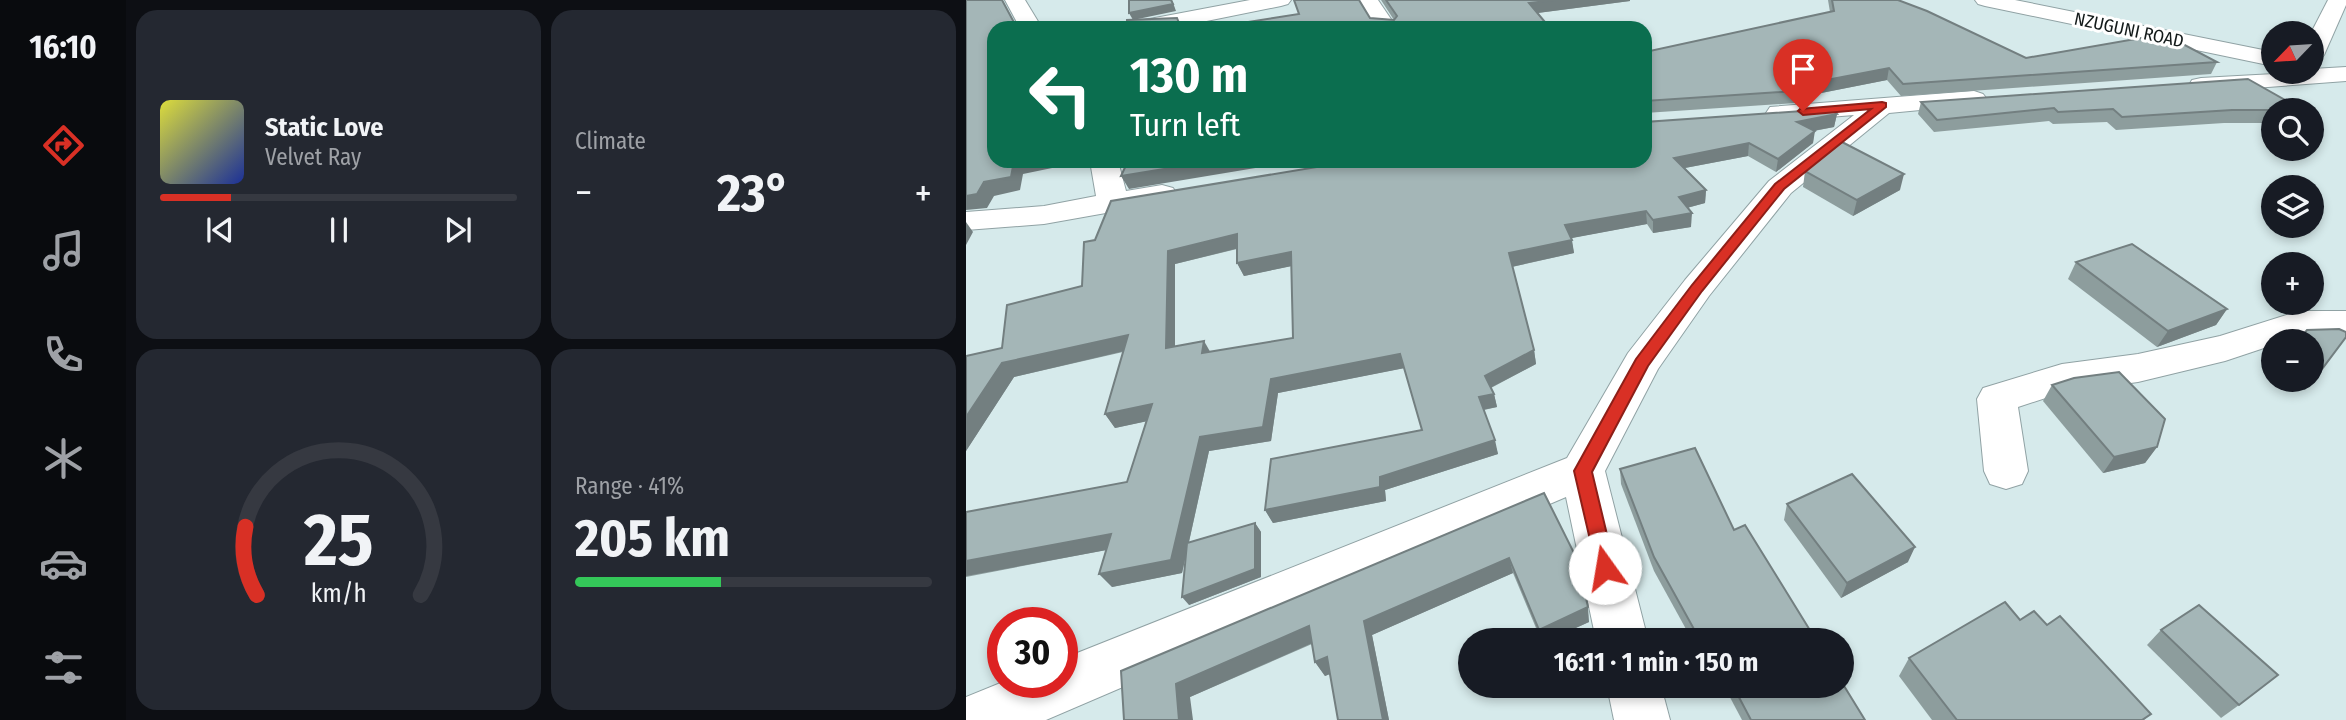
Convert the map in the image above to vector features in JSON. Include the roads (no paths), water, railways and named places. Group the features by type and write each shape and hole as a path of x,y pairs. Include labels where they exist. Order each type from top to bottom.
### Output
{"street":[{"path":"1015,0 1027,21"},
{"path":"1174,21 1281,0"},
{"path":"1368,0 1382,21"},
{"name":"NZUGUNI ROAD","path":"1985,0 2261,57"},
{"path":"2324,30 2338,0"},
{"path":"2324,69 2346,74"},
{"path":"2183,86 2346,74"},
{"path":"1751,116 1992,98"},
{"path":"979,720 1583,471 1642,363 1697,288 1780,187 1882,105"},
{"path":"1106,168 1113,203"},
{"path":"966,221 1044,215 1193,189"},
{"path":"2006,471 1997,399 2062,379 2138,368 2225,348 2299,323 2346,323"},
{"path":"1583,471 1619,628"},
{"path":"1637,698 1643,720"}]}
